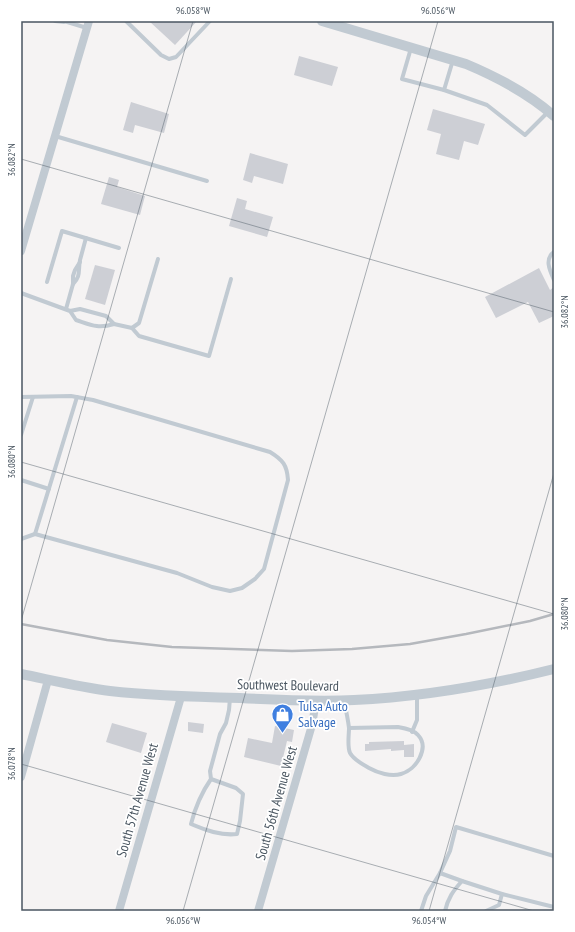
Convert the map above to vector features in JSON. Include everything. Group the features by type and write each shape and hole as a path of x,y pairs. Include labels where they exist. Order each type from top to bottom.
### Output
{"street":[{"path":"322,21 472,67 501,80 520,91 551,114"},
{"path":"21,252 88,24"},
{"name":"Southwest Boulevard","path":"21,674 110,691 181,697 344,701 417,694 483,684 554,669"},
{"path":"21,777 48,680"},
{"name":"South 57th Avenue West","path":"119,911 181,697"},
{"name":"South 56th Avenue West","path":"258,911 312,725 316,701"}],"lane":[{"path":"55,21 88,24"},
{"path":"126,21 161,55 169,59 176,57 210,21"},
{"path":"411,48 402,79 444,90 487,105 525,135 551,114"},
{"path":"444,90 453,60"},
{"path":"55,136 207,181"},
{"path":"47,282 62,231 119,248"},
{"path":"86,238 80,262 78,280 73,284 68,310 76,320 91,325 104,327 114,324 132,328 139,336 209,356 231,279"},
{"path":"554,252 548,260 548,269 554,280"},
{"path":"132,328 139,323 158,259"},
{"path":"21,294 68,310 80,309 106,316 114,324"},
{"path":"21,397 71,396 100,402 270,452 278,457 287,469 288,480 264,569 255,579 242,588 230,591 212,587 177,572 35,534 21,539"},
{"path":"21,435 33,397"},
{"path":"35,534 77,397"},
{"path":"21,480 49,489"},
{"path":"412,732 417,720 417,694"},
{"path":"211,779 236,788 243,794 237,834 227,835 191,824 204,790 211,779 211,764 220,734 226,723 230,698"},
{"path":"344,701 349,728 350,752 356,761 371,769 394,775 403,774 411,768 420,757 422,745 418,735 406,728 349,728"},
{"path":"421,911 426,896 440,873 450,851 456,827 554,856"},
{"path":"440,873 502,894 554,907"},
{"path":"444,911 452,892 462,881"},
{"path":"486,911 499,905 502,894"}],"building":[{"path":"149,21 197,21 175,45"},
{"path":"299,56 338,67 332,86 294,75"},
{"path":"131,102 169,114 164,133 135,125 133,133 123,130"},
{"path":"433,109 485,124 478,145 464,141 459,160 436,154 441,134 427,130"},
{"path":"250,153 288,164 283,184 254,176 252,183 243,180"},
{"path":"109,177 119,180 117,187 145,196 140,215 101,204"},
{"path":"237,198 247,201 245,209 273,217 267,237 229,226"},
{"path":"95,265 115,270 105,305 85,299"},
{"path":"539,268 550,290 554,287 554,316 539,323 528,302 496,318 485,297"},
{"path":"188,722 204,724 203,733 188,731"},
{"path":"112,723 147,733 141,753 106,742"},
{"path":"275,726 294,730 292,742 287,741 281,766 244,757 248,738 272,743"},
{"path":"404,741 404,750 391,751 391,749 365,751 365,744 369,744 369,742"},
{"path":"414,744 414,757 404,757 404,745"}],"railway":[{"path":"21,624 107,640 172,647 292,651 352,649 410,644 530,621 554,614"}],"place":[{"name":"Tulsa Auto Salvage","path":"283,734"}]}
